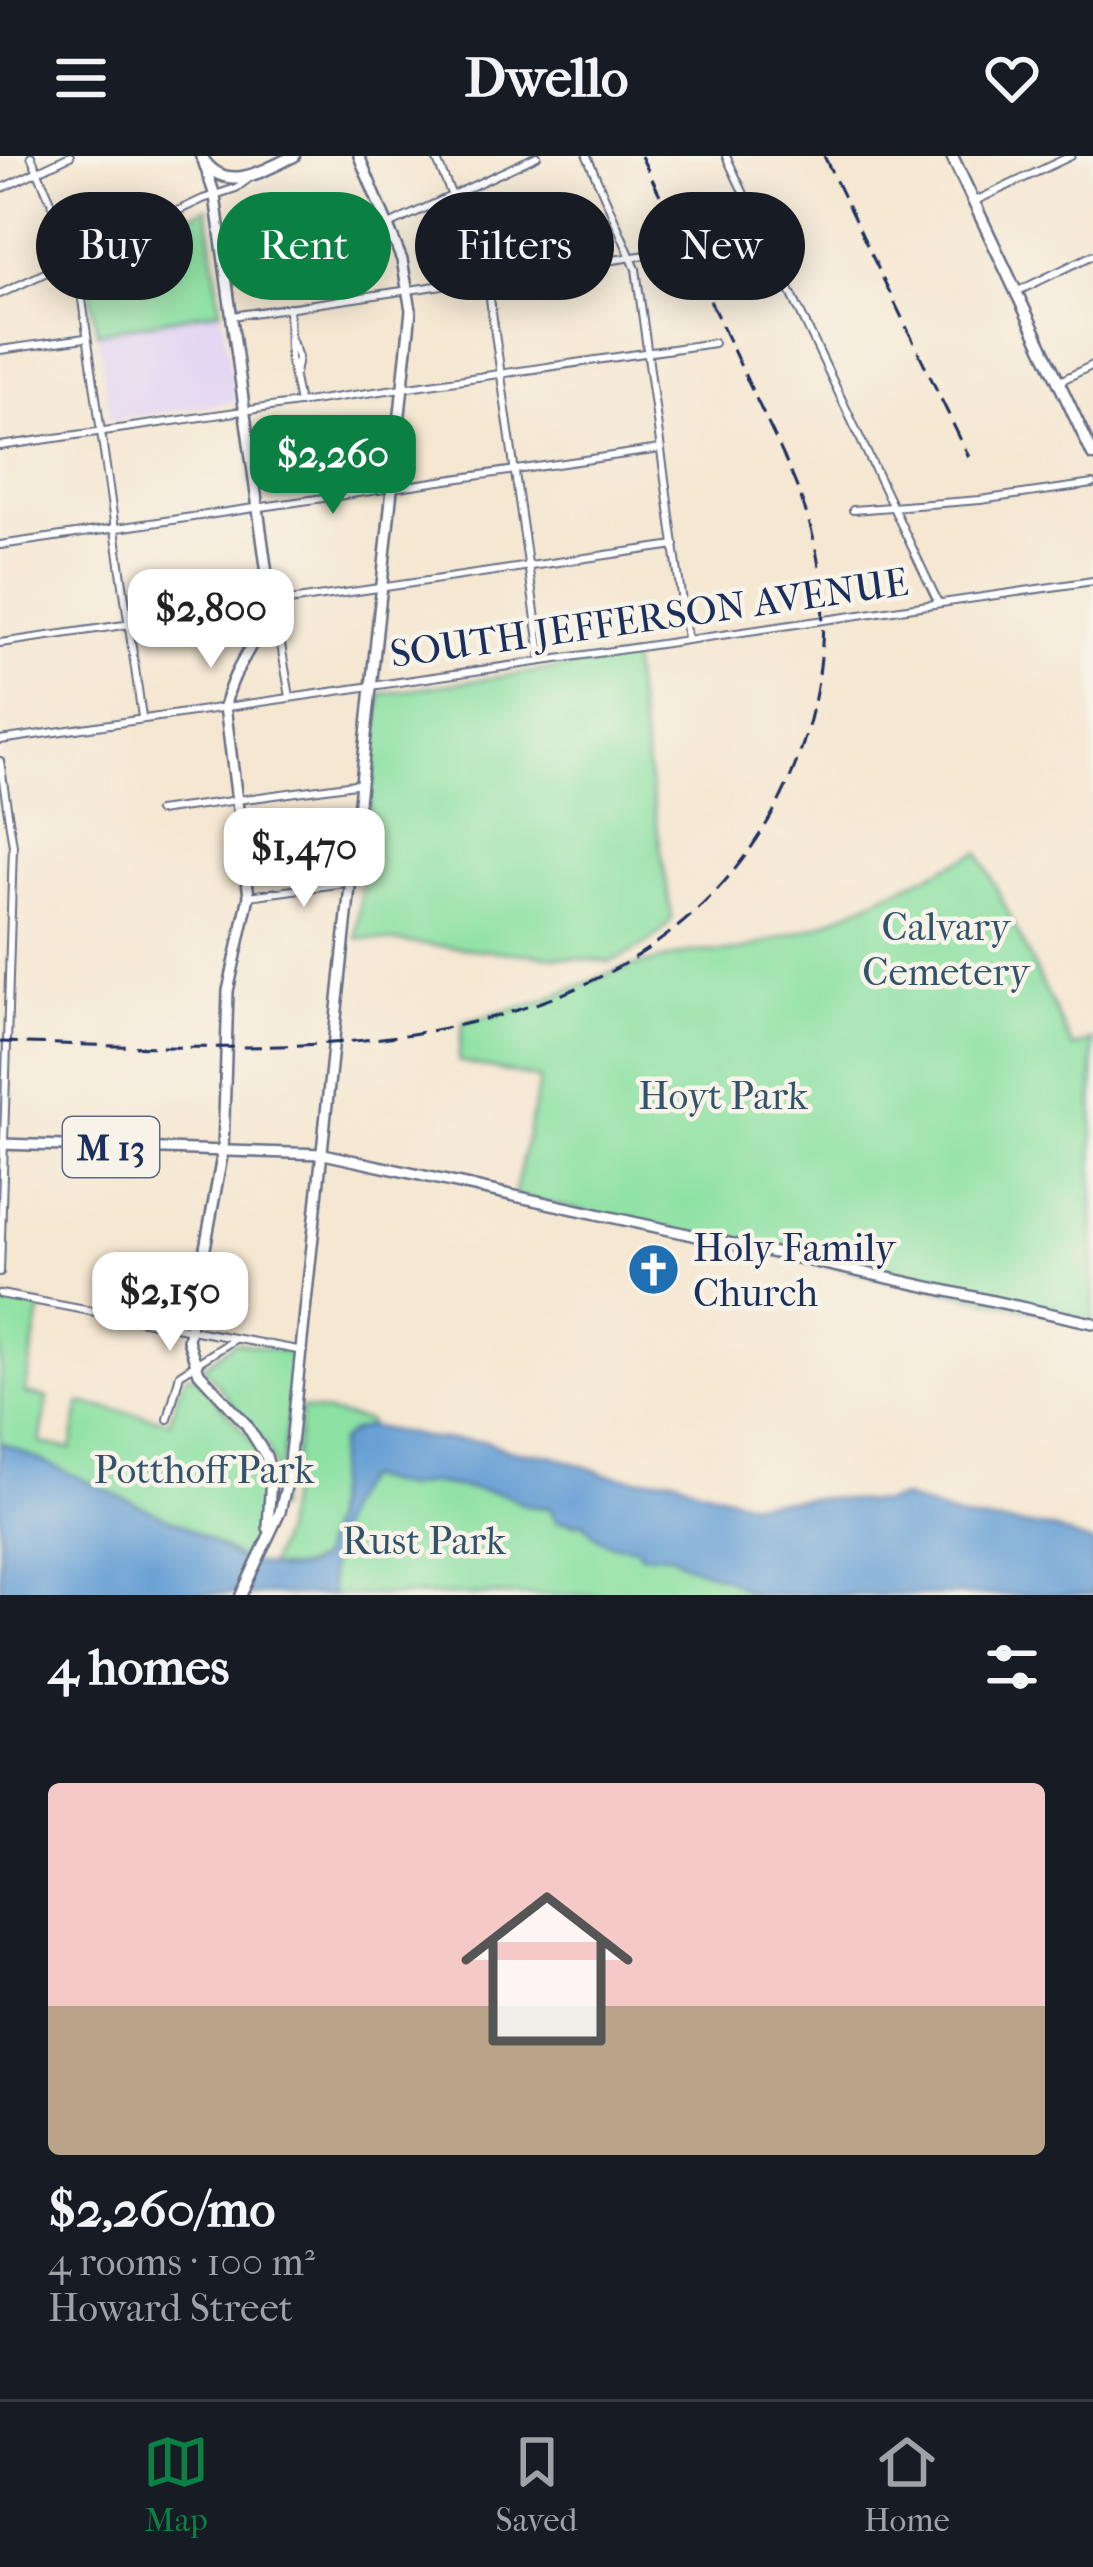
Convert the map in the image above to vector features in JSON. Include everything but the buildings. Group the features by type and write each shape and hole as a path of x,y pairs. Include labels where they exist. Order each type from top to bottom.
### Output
{"highway":[{"path":"202,159 220,176 250,177 294,156"},
{"path":"952,156 1093,455"}],"main road":[{"path":"359,156 374,192"},
{"path":"202,159 215,196 271,603 238,665 225,706 249,896 228,991 223,1151 189,1328 194,1364 246,1424 266,1456 271,1475 268,1534"},
{"path":"241,1595 280,1512 303,1351 410,290 391,234"},
{"name":"M 13","path":"2,1144 324,1154 1093,1323"}],"street":[{"path":"31,156 47,192"},
{"path":"0,188 70,156"},
{"path":"435,156 450,192"},
{"path":"460,192 537,156"},
{"path":"587,156 632,258 687,639"},
{"path":"726,156 938,602"},
{"path":"974,202 1071,156"},
{"path":"193,206 250,177"},
{"path":"1016,292 1093,255"},
{"path":"614,260 638,257"},
{"path":"0,294 36,277"},
{"path":"232,316 415,289"},
{"path":"82,300 142,717"},
{"path":"490,300 542,661"},
{"path":"289,307 290,358 299,403"},
{"path":"0,350 87,338"},
{"path":"0,446 714,343"},
{"path":"1058,382 1093,365"},
{"path":"0,545 660,449"},
{"path":"854,510 953,503 1093,484"},
{"path":"0,643 675,545"},
{"name":"SOUTH JEFFERSON AVENUE","path":"0,740 1093,580"},
{"path":"267,616 280,633 290,697"},
{"path":"0,761 13,824 0,1272"},
{"path":"158,811 362,783"},
{"path":"249,896 352,882"},
{"path":"0,1294 303,1351"},
{"path":"168,1419 177,1377 238,1337"}],"shaded area":[{"path":"207,208 235,402 111,420 92,300 193,300 193,214"}],"green space":[{"path":"207,208 221,310 97,333 92,300 193,300 193,214"},
{"path":"630,658 672,919 660,933 610,962 356,938 381,694"},
{"name":"Hoyt Park","path":"979,852 1073,1048 1093,1040 1093,1323 514,1196 540,1079 458,1061 463,1022 538,1003 615,971 693,952 740,951 817,926"},
{"name":"Potthoff Park","path":"0,1299 41,1306 25,1393 48,1398 40,1443 71,1449 80,1403 170,1421 187,1375 196,1376 251,1440 267,1477 260,1526 244,1560 183,1525 0,1442"},
{"path":"235,1342 290,1353 295,1359 276,1511 276,1473 267,1447 203,1366"},
{"path":"302,1408 369,1421 339,1442 320,1558 295,1568 276,1568 269,1566 282,1532"},
{"name":"Rust Park","path":"363,1478 405,1488 429,1483 504,1494 526,1506 550,1508 571,1524 584,1523 637,1548 671,1555 754,1595 332,1595 330,1566 336,1533 347,1502"}],"water":[{"path":"368,1426 434,1439 485,1441 635,1479 674,1477 749,1502 827,1498 882,1503 902,1498 963,1519 1051,1528 1093,1543 1093,1595 754,1595 671,1555 640,1554 637,1548 607,1542 584,1523 556,1521 550,1508 526,1506 504,1494 429,1483 405,1488 364,1478 348,1501 336,1534 330,1567 332,1595 0,1592 0,1442 183,1525 239,1559 283,1570 303,1568 320,1558 339,1442"}],"railway":[{"path":"0,1042 209,1047 318,1044 426,1032 528,1007 622,965 704,903 770,818 799,757 816,691 823,623 817,555 789,469 641,156"},
{"path":"824,156 969,457"}],"place":[{"name":"Holy Family Church","path":"654,1269"}],"park label":[{"name":"Calvary Cemetery","path":"946,948"}]}
